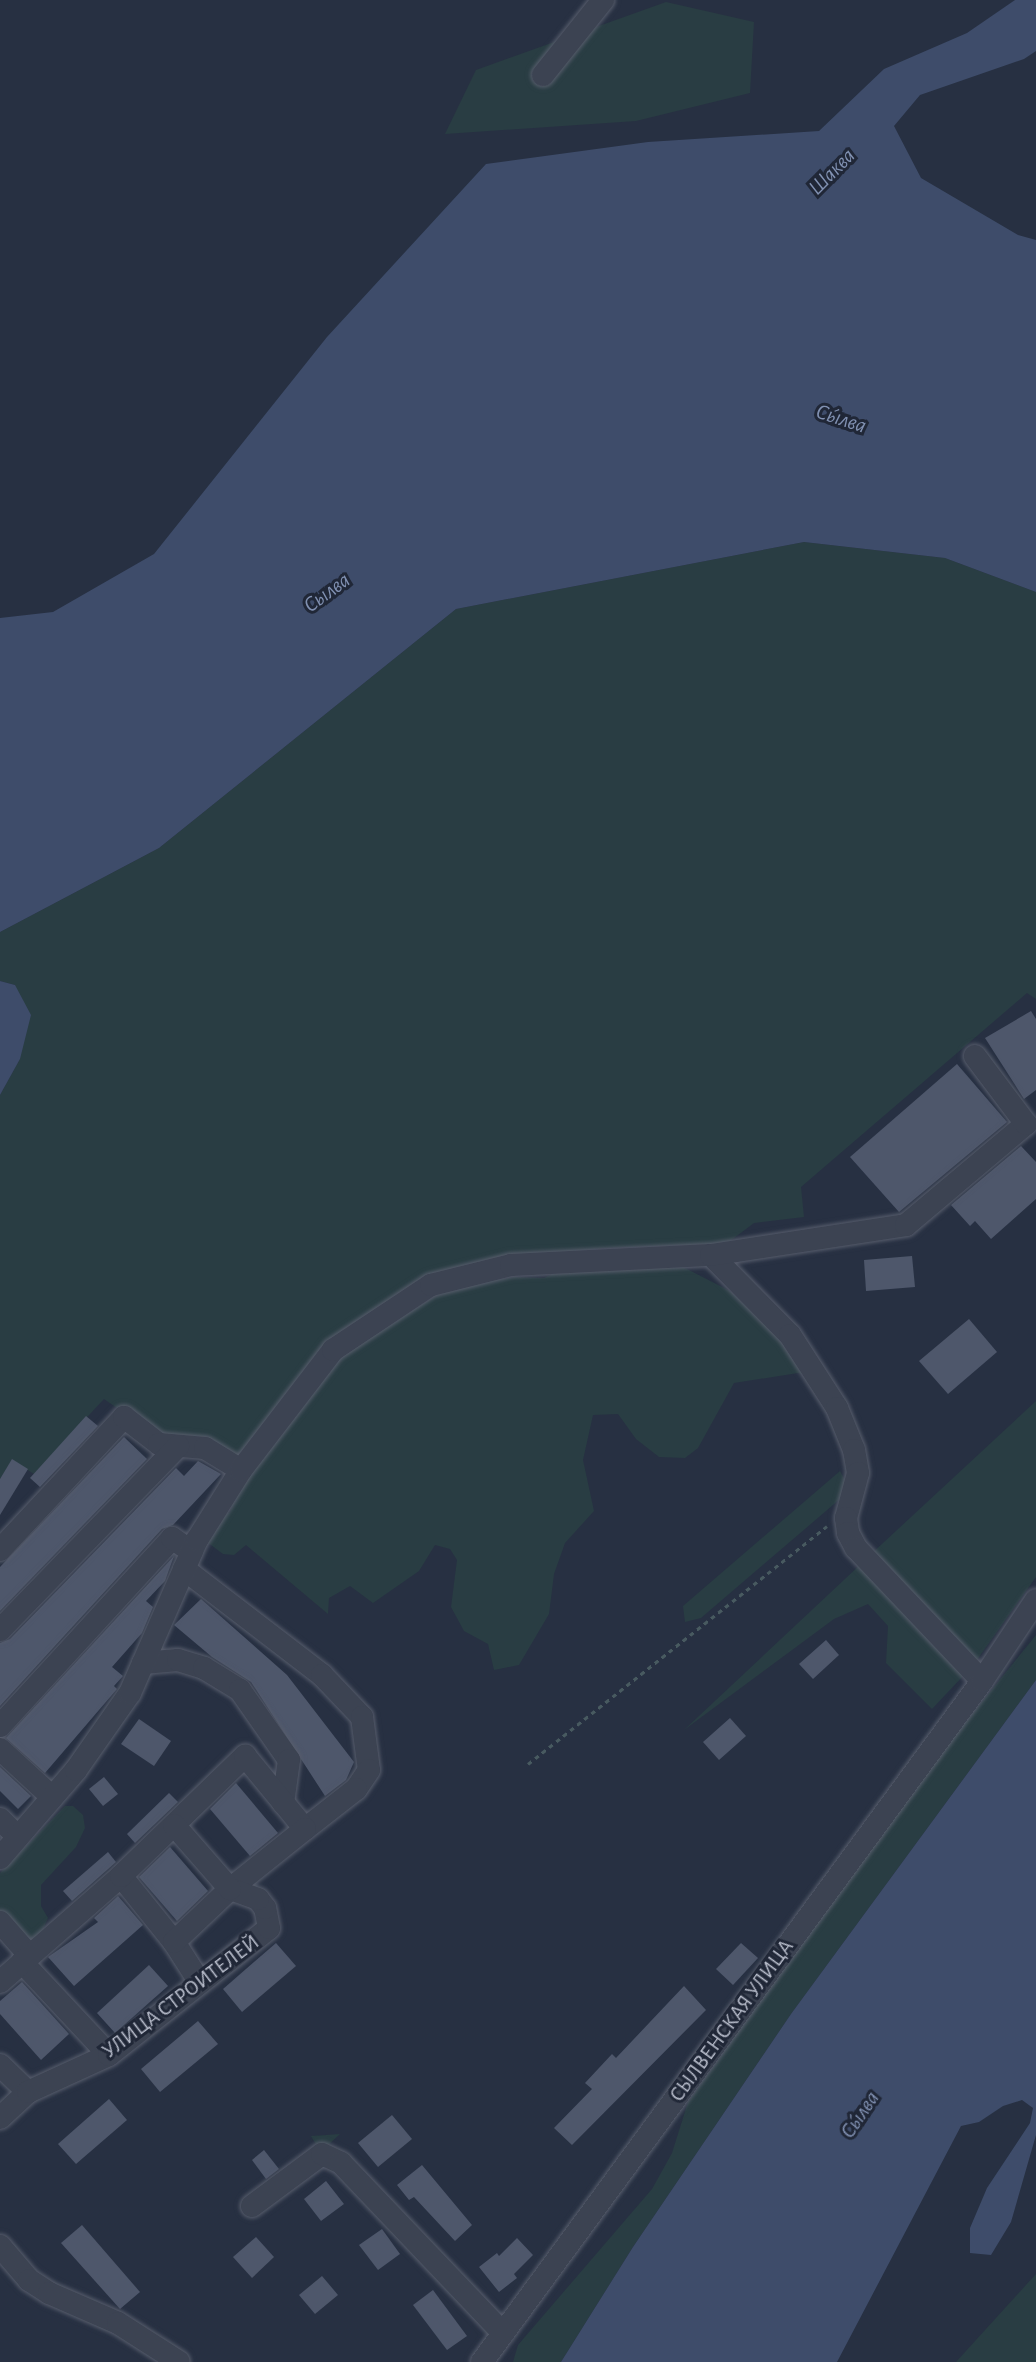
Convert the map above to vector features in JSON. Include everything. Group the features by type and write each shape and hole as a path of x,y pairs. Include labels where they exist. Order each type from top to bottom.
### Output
{"street":[{"path":"543,75 603,0"},
{"path":"0,1858 52,1797 130,1693 188,1560 241,1470 333,1350 431,1285 511,1265 711,1255 906,1225 1026,1124 975,1056"},
{"path":"711,1255 790,1335 837,1408 854,1450 858,1473 846,1518 848,1533 856,1548 982,1681"},
{"path":"0,1550 124,1417 159,1444 205,1448 241,1470"},
{"path":"0,1630 178,1446"},
{"path":"0,1726 172,1538 188,1560 322,1675 362,1718 369,1770 356,1789 230,1889 174,1942"},
{"name":"СЫЛВЕНСКАЯ УЛИЦА","path":"482,2362 982,1681 1036,1600"},
{"path":"143,1663 178,1660 204,1668 240,1690 290,1760 283,1803"},
{"path":"0,1749 52,1797"},
{"path":"0,1982 121,1876 245,1756 304,1829"},
{"path":"0,1819 18,1837"},
{"path":"174,1825 230,1889"},
{"path":"121,1876 174,1942 199,1981"},
{"name":"УЛИЦА СТРОИТЕЛЕЙ","path":"0,2118 28,2092 109,2055 199,1981 269,1928 265,1908 258,1899 230,1889"},
{"path":"0,1922 26,1958 109,2055"},
{"path":"0,2065 28,2092"},
{"path":"252,2206 322,2154 341,2163 503,2333"},
{"path":"0,2246 29,2280 50,2293 118,2323 179,2362"}],"path":[{"path":"528,1764 811,1536 846,1518"}],"shaded area":[{"path":"666,2 754,22 750,93 636,121 445,134 476,70"},
{"path":"804,542 945,558 1036,592 1036,999 1027,993 801,1187 804,1217 754,1223 730,1241 715,1244 604,1248 523,1257 380,1306 236,1461 163,1440 104,1399 34,1474 12,1460 0,1479 0,1095 20,1059 15,985 0,981 0,932 159,848 456,609"},
{"path":"683,1267 730,1291 774,1331 810,1375 798,1373 734,1383 698,1448 685,1458 659,1457 636,1439 618,1414 593,1415 583,1460 594,1511 565,1543 554,1574 549,1614 519,1665 494,1670 488,1644 464,1631 451,1607 457,1560 450,1549 435,1545 419,1571 373,1603 350,1586 329,1598 328,1614 246,1545 234,1555 223,1554 207,1542 218,1519 230,1512 244,1470 337,1358 448,1288 514,1277 544,1278 556,1272"},
{"path":"1036,1401 1036,1577 974,1664 869,1556"},
{"path":"840,1471 847,1484 840,1499 701,1618 685,1622 683,1606"},
{"path":"862,1563 964,1675 932,1709 886,1663 888,1626 868,1604 834,1619 684,1730"},
{"path":"1036,1635 1036,1680 791,2014 633,2247 561,2362 513,2362 518,2345 652,2189 672,2153 688,2102 909,1792"},
{"path":"65,1806 73,1806 83,1815 85,1828 76,1847 41,1885 41,1906 48,1918 40,1936 27,1941 11,1929 0,1910 0,1873"},
{"path":"340,2134 326,2147 317,2146 311,2136"},
{"path":"1036,2274 1036,2362 956,2362"}],"water":[{"path":"1015,0 1036,0 1036,51 1024,59 920,95 894,126 921,178 1018,235 1036,240 1036,592 945,558 804,542 456,609 159,848 0,932 0,618 53,612 154,554 327,337 486,164 648,142 819,131 884,69 967,33"},
{"path":"0,981 15,985 31,1015 20,1059 0,1095"},
{"name":"Сы́лва","path":"1036,1680 1036,2135 1011,2222 991,2255 970,2253 970,2228 987,2188 1030,2123 1033,2108 1022,2100 1003,2106 979,2122 961,2126 837,2362 561,2362 633,2247 791,2014"}],"building":[{"path":"1031,1011 1036,1019 1036,1090 1024,1099 985,1038"},
{"path":"957,1064 1007,1122 899,1212 850,1157"},
{"path":"1021,1146 1036,1162 1036,1199 991,1239 975,1221 970,1226 951,1205"},
{"path":"912,1256 915,1287 866,1291 864,1260"},
{"path":"969,1319 997,1352 948,1394 919,1361"},
{"path":"86,1416 98,1426 40,1487 30,1478"},
{"path":"124,1437 147,1459 0,1611 0,1567"},
{"path":"12,1459 28,1469 0,1515 0,1479"},
{"path":"198,1461 221,1474 173,1525 162,1529 0,1706 0,1643 10,1639 176,1468 184,1476"},
{"path":"174,1556 165,1581 146,1601 153,1607 142,1633 112,1667 123,1676 114,1686 117,1689 45,1773 6,1738"},
{"path":"201,1599 287,1675 354,1762 346,1780 325,1796 251,1682 212,1657 174,1625"},
{"path":"826,1640 839,1655 813,1679 799,1664"},
{"path":"730,1718 746,1736 719,1760 703,1742"},
{"path":"139,1719 171,1741 154,1766 121,1744"},
{"path":"0,1767 31,1796 18,1809 0,1791"},
{"path":"104,1777 118,1794 103,1806 89,1789"},
{"path":"236,1783 278,1833 250,1856 210,1809"},
{"path":"169,1793 178,1802 135,1843 127,1834"},
{"path":"170,1847 208,1891 177,1921 139,1877"},
{"path":"108,1852 116,1862 72,1901 63,1891"},
{"path":"118,1896 143,1925 74,1986 48,1957 98,1922 94,1918"},
{"path":"276,1943 296,1966 242,2012 223,1989"},
{"path":"741,1943 758,1958 733,1985 716,1969"},
{"path":"149,1965 168,1986 115,2033 97,2013"},
{"path":"22,1982 69,2034 41,2060 0,2014 0,2001"},
{"path":"684,1986 706,2010 572,2145 554,2128 592,2089 585,2083 612,2054 616,2058"},
{"path":"198,2021 218,2044 160,2092 141,2069"},
{"path":"109,2099 127,2120 76,2164 58,2144"},
{"path":"392,2115 412,2139 378,2167 358,2143"},
{"path":"264,2150 279,2169 266,2179 252,2160"},
{"path":"422,2165 472,2225 455,2241 414,2197 409,2200 397,2185"},
{"path":"326,2181 344,2204 321,2221 304,2199"},
{"path":"82,2225 140,2292 120,2309 61,2243"},
{"path":"382,2229 400,2254 378,2270 359,2245"},
{"path":"256,2237 274,2257 252,2278 233,2257"},
{"path":"517,2238 533,2255 514,2274 517,2278 499,2292 479,2267 497,2253 499,2256"},
{"path":"322,2276 338,2295 315,2314 299,2295"},
{"path":"433,2290 467,2336 447,2350 413,2305"}],"water label":[{"name":"Шаква","path":"832,172"},
{"name":"Сылва","path":"327,593"}]}
